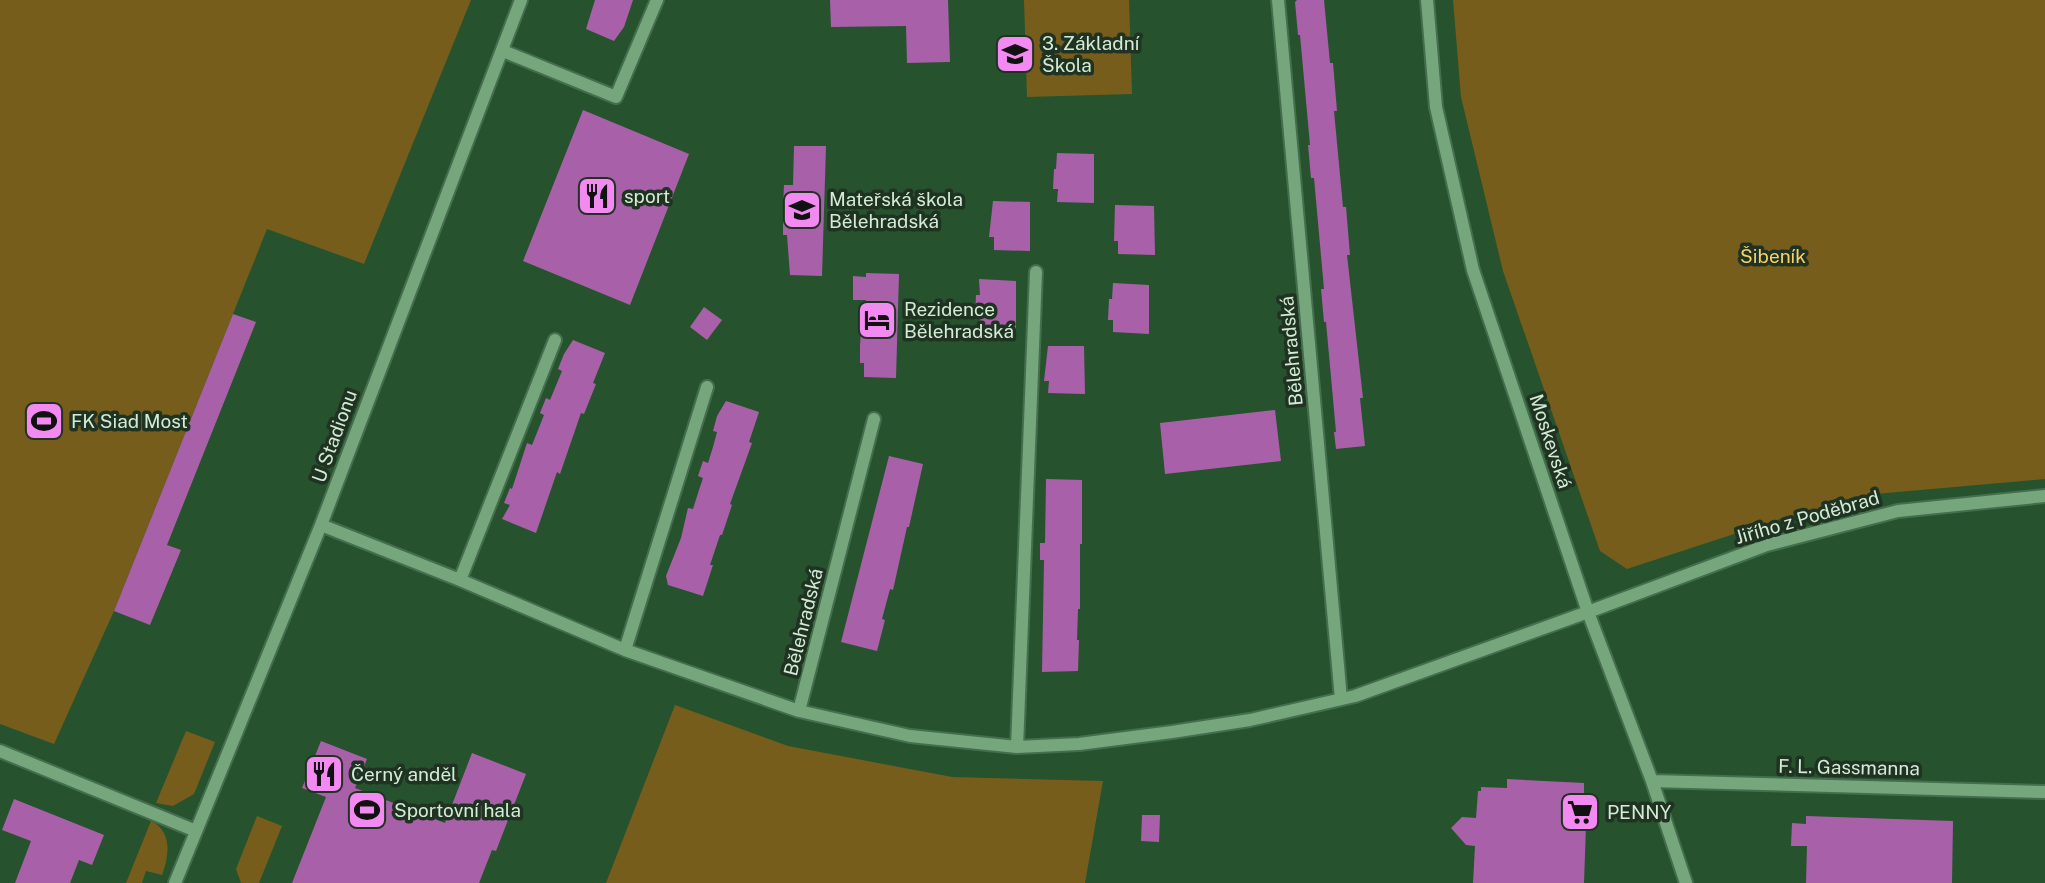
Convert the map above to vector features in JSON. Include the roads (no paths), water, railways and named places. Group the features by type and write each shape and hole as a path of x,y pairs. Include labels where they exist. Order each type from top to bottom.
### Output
{"street":[{"name":"U Stadionu","path":"175,883 321,525 521,0"},
{"path":"503,51 616,97 657,0"},
{"name":"Bělehradská","path":"1278,0 1341,699"},
{"name":"Moskevská","path":"1427,0 1436,107 1473,270 1588,612 1652,781 1686,883"},
{"path":"1017,747 1036,272"},
{"path":"460,580 555,341"},
{"path":"625,650 706,387"},
{"name":"Bělehradská","path":"799,711 874,419"},
{"name":"Jiřího z Poděbrad","path":"1588,612 1767,545 1898,511 2045,496"},
{"path":"321,525 625,650 799,711 910,736 1017,747 1079,744 1172,732 1250,720 1341,699 1588,612"},
{"path":"0,751 196,831"},
{"name":"F. L. Gassmanna","path":"1652,781 2045,792"}],"place":[{"name":"3. Základní Škola","path":"1015,54"},
{"name":"sport","path":"597,196"},
{"name":"Mateřská škola Bělehradská","path":"802,210"},
{"name":"Rezidence Bělehradská","path":"877,320"},
{"name":"FK Siad Most","path":"44,421"},
{"name":"Černý anděl","path":"324,774"},
{"name":"Sportovní hala","path":"367,810"},
{"name":"PENNY","path":"1580,812"}],"park label":[{"name":"Šibeník","path":"1773,256"}]}
